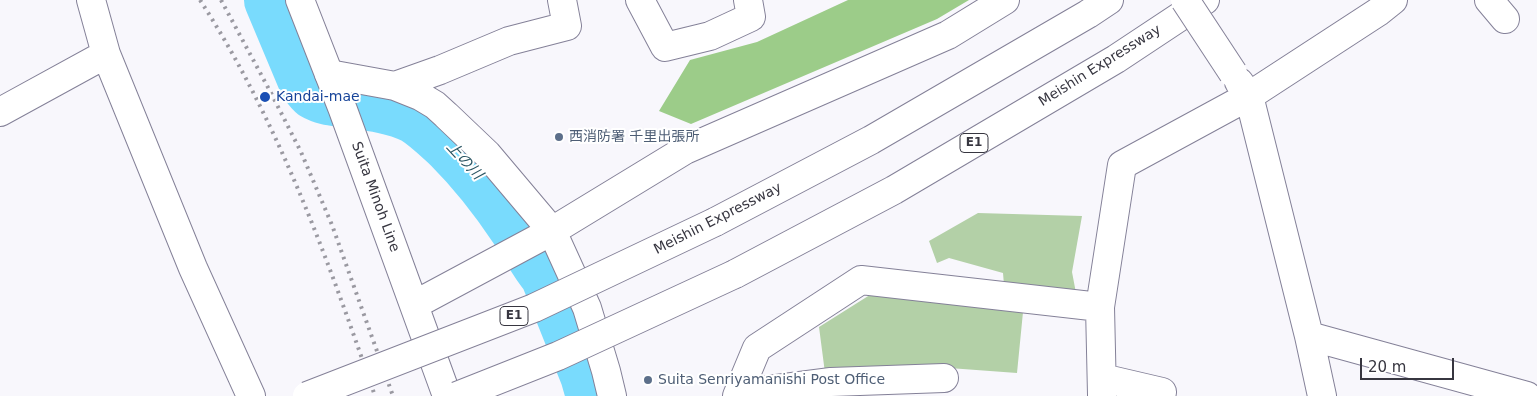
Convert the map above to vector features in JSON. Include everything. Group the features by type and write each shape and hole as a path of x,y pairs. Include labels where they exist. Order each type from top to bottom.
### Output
{"main road":[{"path":"91,0 106,54 244,394"},
{"name":"Suita Minoh Line","path":"300,0 343,110 447,396"},
{"path":"395,86 440,70 509,41 567,26 562,0"},
{"path":"640,0 665,47 710,36 751,17 748,0"},
{"path":"414,305 545,235 685,150 948,35 1005,0"},
{"name":"Meishin Expressway","path":"306,396 534,308 715,222 871,140 1109,0"},
{"path":"1184,0 1249,96 1309,336 1322,396"},
{"name":"Meishin Expressway","path":"457,396 558,356 736,274 894,190 1116,59 1205,0"},
{"path":"1162,392 1102,386 1100,308 1122,165 1249,96 1378,12 1393,0"},
{"path":"0,112 106,54"},
{"path":"331,79 395,86 420,96 435,105 473,140 545,235 587,308 612,396"},
{"path":"738,395 757,348 861,280 1100,308"},
{"path":"1309,336 1527,396"},
{"path":"738,395 830,382 944,378"}],"green space":[{"path":"848,0 969,0 937,19 691,124 659,111 690,60 757,42"},
{"path":"978,213 1082,216 1072,272 1076,293 1004,285 1003,273 949,258 937,263 929,241"},
{"path":"873,293 1023,312 1017,373 922,366 825,373 819,327"}],"waterway":[{"name":"上の川","path":"272,0 306,81 314,91 327,97 391,107 415,116 450,145 468,164 509,217 548,275 588,375 594,396"}],"railway":[{"path":"200,0 228,46 278,143 320,243 375,396"},
{"path":"221,0 301,152 332,225 393,396"}],"place":[{"name":"Kandai-mae","path":"265,97"},
{"name":"西消防署 千里出張所","path":"559,137"},
{"name":"Suita Senriyamanishi Post Office","path":"648,380"}]}
